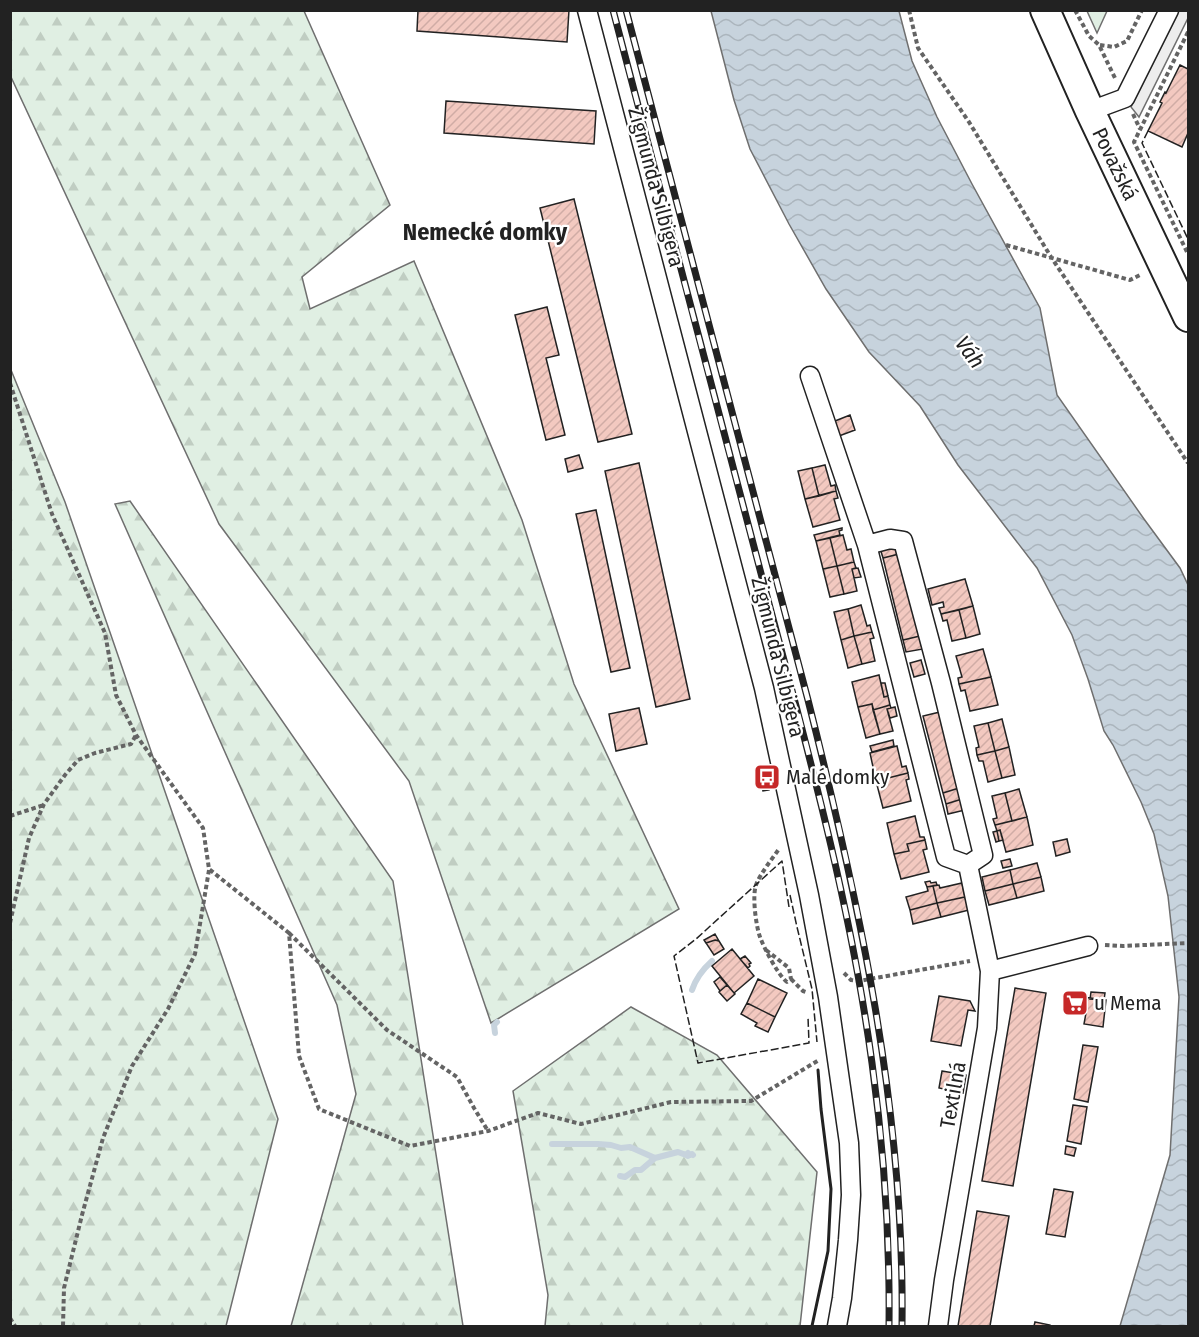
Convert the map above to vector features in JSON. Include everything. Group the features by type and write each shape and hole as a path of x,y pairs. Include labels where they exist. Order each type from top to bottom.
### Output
{"main road":[{"name":"Považská","path":"1045,10 1090,111 1179,256 1188,317"}],"street":[{"name":"Žigmunda Silbigera","path":"587,10 761,677 798,840 828,998 849,1143 851,1195 842,1298 837,1326"},
{"path":"1090,111 1125,98 1169,10"},
{"path":"810,376 867,545 946,857 968,865"},
{"path":"867,545 890,539 903,541 983,855 968,865"},
{"path":"968,865 989,965 1088,946"},
{"name":"Textilná","path":"939,1326 944,1280 987,1028 989,965"}],"path":[{"path":"909,10 918,48 969,122 1050,257 1188,463"},
{"path":"1075,10 1089,36 1100,45 1141,130"},
{"path":"1100,45 1114,47 1127,41 1142,10"},
{"path":"1005,245 1130,280 1179,256 1134,142 1188,32"},
{"path":"10,383 52,514 105,633 116,695 136,735 203,828 209,869 195,954 168,1009 132,1066 103,1138 64,1288 63,1326"},
{"path":"10,923 29,838 44,804 78,760 131,744 136,735"},
{"path":"10,816 44,804"},
{"path":"791,979 787,982 781,977 760,937 755,913 756,886 786,842 798,840"},
{"path":"209,869 289,933 387,1030 457,1077 488,1131"},
{"path":"289,933 299,1056 319,1109 410,1146 488,1131 538,1113 581,1124 671,1101 751,1101 835,1050"},
{"path":"1123,946 1188,943"},
{"path":"766,950 789,968 791,979 806,992"},
{"path":"842,970 851,980 859,981 989,965"},
{"path":"10,1318 15,1326"}],"green space":[{"path":"10,11 304,11 390,205 302,277 310,309 414,261 522,520 574,684 679,909 491,1023 409,781 219,524 11,77"},
{"path":"1087,11 1107,11 1097,33"},
{"path":"11,370 65,502 278,1119 226,1326 11,1326"},
{"path":"130,501 393,881 463,1326 291,1326 356,1094 337,1005 115,504"},
{"path":"631,1007 717,1055 817,1172 800,1326 545,1326 548,1295 513,1091"}],"shaded area":[{"path":"1179,11 1188,11 1188,18 1139,117 1131,107"}],"water":[{"name":"Váh","path":"711,11 899,11 912,61 937,117 1040,308 1057,395 1180,568 1188,585 1188,1326 1120,1326 1170,1155 1179,997 1168,896 1154,834 1141,802 1104,731 1072,635 1037,568 958,465 920,406 869,352 826,289 789,224 750,149 734,100"}],"building":[{"path":"418,10 569,10 567,42 417,31"},
{"path":"1180,65 1188,69 1188,133 1182,147 1148,131 1162,103 1160,102"},
{"path":"446,101 596,111 594,144 444,133"},
{"path":"574,199 632,434 598,442 540,208"},
{"path":"547,307 559,355 546,358 565,435 546,440 515,315"},
{"path":"850,415 855,430 839,436 835,421"},
{"path":"579,455 583,468 568,472 565,459"},
{"path":"639,463 690,699 656,707 605,471"},
{"path":"825,465 831,486 835,485 836,491 819,496 812,468"},
{"path":"812,468 819,496 805,499 798,471"},
{"path":"836,491 838,498 834,499 840,520 813,527 805,499"},
{"path":"596,510 630,668 611,672 576,514"},
{"path":"842,528 839,531 840,535 816,541 814,535"},
{"path":"843,535 847,550 851,549 854,562 837,566 830,538"},
{"path":"830,538 837,566 823,569 816,541"},
{"path":"896,544 899,554 883,558 880,548"},
{"path":"899,554 920,636 903,640 883,558"},
{"path":"854,562 856,568 852,569 857,591 844,594 837,566"},
{"path":"837,566 844,594 830,597 823,569"},
{"path":"858,568 861,577 854,578 852,569"},
{"path":"965,579 973,606 941,614 939,608 944,607 943,602 932,605 928,589"},
{"path":"861,605 867,626 870,625 872,632 854,636 848,609"},
{"path":"973,606 980,634 966,638 959,610"},
{"path":"848,609 854,636 841,640 834,612"},
{"path":"959,610 966,638 952,641 947,620 943,621 941,614"},
{"path":"872,632 874,638 870,639 875,661 862,664 854,636"},
{"path":"854,636 862,664 848,668 841,640"},
{"path":"920,636 923,649 906,652 903,640"},
{"path":"983,649 991,677 959,684 958,678 962,677 956,656"},
{"path":"921,660 925,674 914,677 910,663"},
{"path":"879,675 884,697 888,696 890,705 873,710 872,704 858,707 852,682"},
{"path":"991,677 998,705 970,711 965,690 961,691 959,684"},
{"path":"881,683 885,683 888,696 884,697"},
{"path":"872,704 880,734 866,738 858,707"},
{"path":"890,705 891,708 887,709 893,731 880,734 873,710"},
{"path":"895,707 897,716 890,718 887,709"},
{"path":"639,708 647,744 616,751 609,714"},
{"path":"940,712 959,788 943,793 923,716"},
{"path":"1002,719 1009,747 995,751 988,723"},
{"path":"988,723 995,751 977,755 976,748 979,747 974,726"},
{"path":"893,740 894,746 872,752 870,746"},
{"path":"897,746 902,767 906,766 908,773 876,781 870,753"},
{"path":"1009,747 1015,775 1002,778 995,751"},
{"path":"995,751 1002,778 988,782 983,761 979,761 977,755"},
{"path":"908,773 909,779 906,780 911,801 883,808 876,781"},
{"path":"767,778 769,790 763,791 761,780"},
{"path":"959,788 962,799 946,804 943,793"},
{"path":"1019,789 1027,817 1012,821 1005,793"},
{"path":"1005,793 1012,821 995,825 993,819 997,818 992,796"},
{"path":"962,799 965,810 948,814 946,804"},
{"path":"915,816 920,837 924,837 925,840 907,844 909,851 894,854 887,823"},
{"path":"1027,817 1033,845 1006,852 1000,830 997,831 995,825"},
{"path":"1000,830 1003,840 999,841 997,831"},
{"path":"997,831 999,841 996,842 993,832"},
{"path":"1067,839 1070,852 1056,856 1053,842"},
{"path":"925,840 927,849 923,850 929,872 901,879 894,854 909,851 907,844"},
{"path":"1010,859 1012,866 1003,868 1001,861"},
{"path":"1037,863 1041,877 1013,884 1010,870"},
{"path":"1010,870 1013,884 985,891 982,877"},
{"path":"1041,877 1044,891 1017,898 1013,884"},
{"path":"930,881 931,883 936,882 937,885 927,887 925,882"},
{"path":"962,883 965,897 937,903 933,886 939,885 940,888"},
{"path":"1013,884 1017,898 989,905 985,891"},
{"path":"933,886 937,903 910,910 906,897 928,891 927,887"},
{"path":"965,897 969,910 941,917 937,903"},
{"path":"937,903 941,917 913,924 910,910"},
{"path":"715,934 719,941 706,943 704,940"},
{"path":"719,941 724,949 714,955 706,943"},
{"path":"732,949 754,976 734,993 712,966"},
{"path":"745,956 751,963 748,968 740,959"},
{"path":"720,977 727,985 720,991 714,982"},
{"path":"758,979 787,993 775,1017 747,1003"},
{"path":"727,985 735,994 727,1001 719,992"},
{"path":"1015,988 1046,993 1013,1186 982,1181"},
{"path":"1091,992 1105,993 1104,1000 1090,999"},
{"path":"1066,995 1106,1000 1103,1027 1084,1024 1086,1013 1064,1010"},
{"path":"939,996 970,1001 975,1011 968,1010 961,1046 931,1041"},
{"path":"747,1003 775,1017 768,1032 755,1026 757,1023 741,1014"},
{"path":"1083,1045 1098,1047 1088,1102 1074,1099"},
{"path":"942,1071 966,1075 963,1093 939,1088"},
{"path":"1073,1105 1087,1107 1081,1144 1067,1141"},
{"path":"1066,1146 1076,1148 1074,1156 1065,1154"},
{"path":"1054,1189 1073,1192 1065,1237 1046,1234"},
{"path":"977,1211 1009,1216 990,1326 958,1326"},
{"path":"1035,1322 1050,1325 1050,1326 1034,1326"}],"waterway":[{"path":"692,990 700,974 712,961"},
{"path":"495,1033 494,1025 497,1022"},
{"path":"552,1144 630,1147 655,1158"},
{"path":"620,1176 625,1177 635,1170 641,1170 655,1158 678,1152 686,1155 688,1153 688,1156 693,1155"}],"railway":[{"path":"613,10 795,700 852,941 872,1063 883,1161 889,1326"},
{"path":"626,10 808,700 845,855 876,1010 887,1089 896,1167 901,1246 902,1326"}],"fence":[{"path":"1148,131 1142,143 1188,239"},
{"path":"789,907 782,861 674,956 698,1063 809,1043 808,1017"},
{"path":"790,895 812,989 817,1042"}],"wall":[{"path":"812,1326 828,1251 831,1189 818,1070"}],"place":[{"name":"Malé domky","path":"767,777"},
{"name":"u Mema","path":"1075,1003"}],"district":[{"name":"Nemecké domky","path":"485,232"}]}
